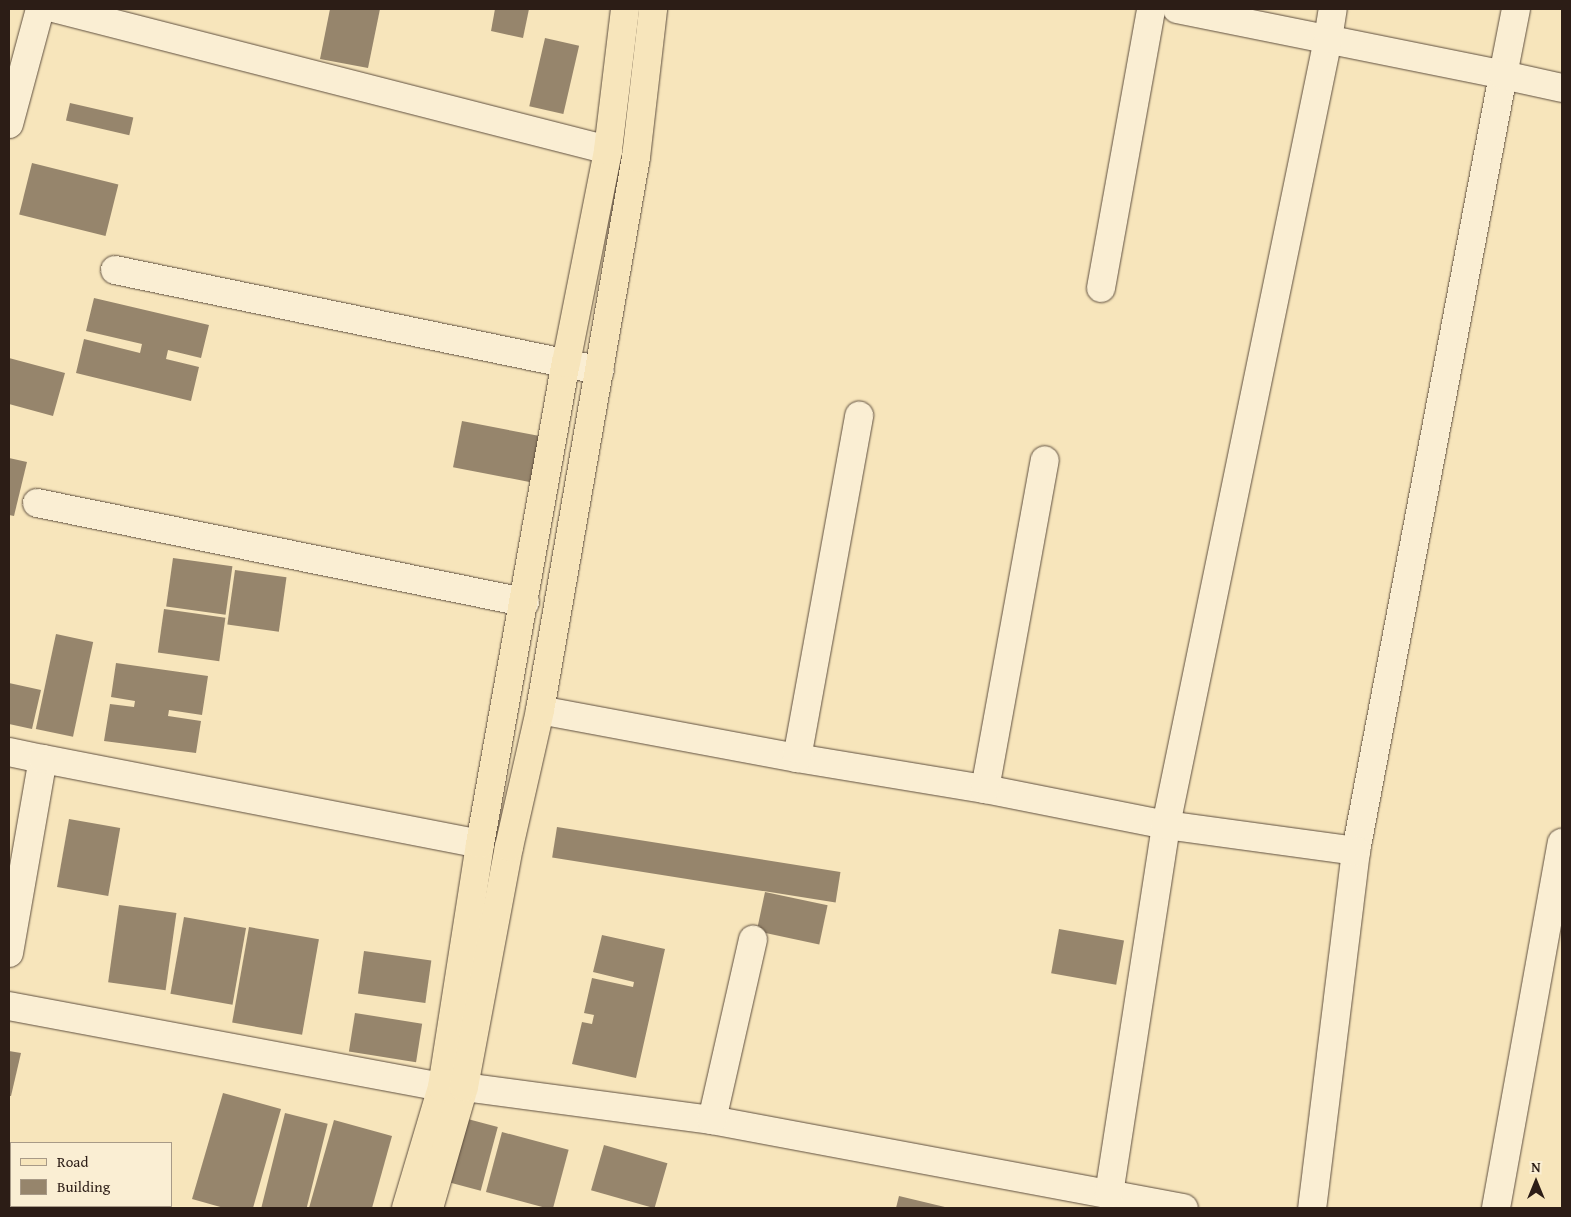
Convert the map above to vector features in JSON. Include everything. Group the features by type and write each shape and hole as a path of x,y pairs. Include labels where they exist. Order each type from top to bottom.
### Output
{"main road":[{"path":"406,1208 453,1087 480,844 525,602 566,363 608,150 624,9"},
{"path":"429,1208 453,1087 540,710 636,157 653,9"}],"street":[{"path":"9,124 40,9"},
{"path":"57,9 608,150"},
{"path":"1101,288 1151,9"},
{"path":"1177,9 1562,88"},
{"path":"1109,1194 1166,825 1333,9"},
{"path":"1312,1208 1356,851 1516,9"},
{"path":"115,270 600,370"},
{"path":"797,758 859,416"},
{"path":"986,789 1046,460"},
{"path":"37,503 525,602"},
{"path":"540,710 797,758 986,789 1166,825 1356,851"},
{"path":"9,752 480,844"},
{"path":"9,953 43,759"},
{"path":"1496,1208 1562,843"},
{"path":"712,1120 753,940"},
{"path":"9,1006 453,1087 712,1120 1184,1208"}],"building":[{"path":"330,9 380,9 368,68 320,59"},
{"path":"495,9 529,9 523,38 491,31"},
{"path":"545,38 579,46 563,114 529,106"},
{"path":"70,103 133,118 129,135 66,121"},
{"path":"32,163 118,185 106,236 19,214"},
{"path":"94,298 209,325 201,358 168,350 166,359 199,367 191,401 76,373 84,339 140,353 142,344 86,331"},
{"path":"9,358 65,373 53,416 9,404"},
{"path":"462,421 543,437 535,483 453,467"},
{"path":"9,458 27,462 14,516 9,515"},
{"path":"173,558 232,566 226,615 166,607"},
{"path":"235,570 286,577 279,632 227,624"},
{"path":"164,609 225,618 219,661 158,653"},
{"path":"56,634 93,642 73,737 36,729"},
{"path":"116,663 208,676 202,715 169,710 168,716 201,721 196,753 104,741 110,704 134,707 135,701 111,697"},
{"path":"9,683 41,690 32,729 9,724"},
{"path":"69,819 120,828 108,896 57,887"},
{"path":"557,827 840,872 836,903 552,858"},
{"path":"765,892 828,905 819,944 757,931"},
{"path":"119,905 176,913 166,990 108,982"},
{"path":"184,917 246,928 232,1005 170,994"},
{"path":"249,927 319,939 302,1035 232,1023"},
{"path":"1059,929 1124,940 1116,985 1051,973"},
{"path":"602,935 665,949 636,1078 572,1064 582,1022 592,1024 594,1015 584,1013 592,978 633,987 634,982 593,972"},
{"path":"364,951 431,960 425,1003 358,994"},
{"path":"355,1013 422,1024 416,1062 349,1052"},
{"path":"9,1051 21,1053 11,1096 9,1096"},
{"path":"223,1093 281,1109 253,1208 224,1208 192,1199"},
{"path":"285,1113 328,1124 307,1208 261,1208"},
{"path":"464,1118 498,1127 481,1191 447,1182"},
{"path":"334,1120 392,1136 372,1208 309,1208"},
{"path":"502,1132 569,1150 553,1208 546,1208 486,1192"},
{"path":"604,1145 667,1163 655,1208 591,1190"},
{"path":"899,1196 949,1208 896,1208"}]}
